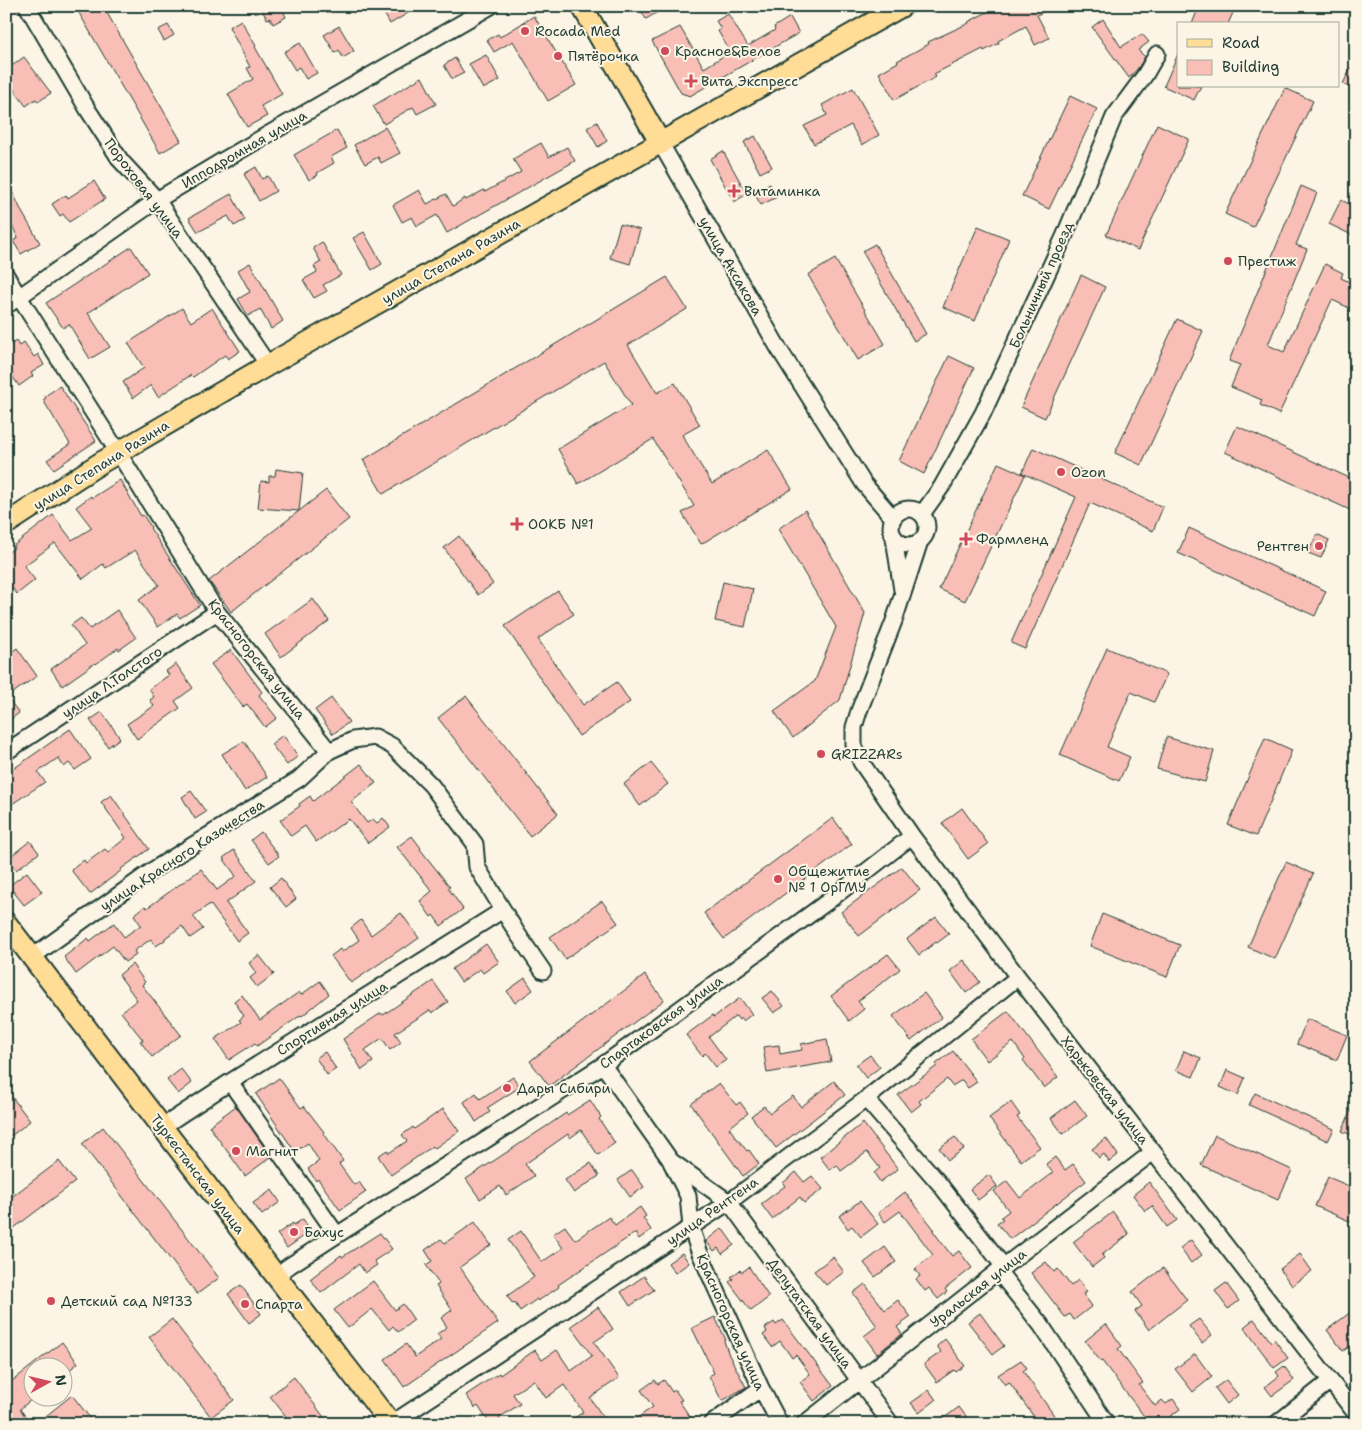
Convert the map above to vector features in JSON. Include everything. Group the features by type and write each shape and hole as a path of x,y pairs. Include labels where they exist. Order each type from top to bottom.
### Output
{"main road":[{"name":"улица Аксакова","path":"582,6 661,144"},
{"name":"улица Степана Разина","path":"6,524 118,452 268,365 902,6"},
{"name":"Туркестанская улица","path":"6,923 391,1424"}],"street":[{"name":"Пороховая улица","path":"27,6 88,110 121,161 157,200 268,365"},
{"name":"Ипподромная улица","path":"13,302 157,200 491,6"},
{"name":"Больничный проезд","path":"922,514 942,486 983,414 1064,237 1114,117 1145,75 1157,54"},
{"name":"улица Аксакова","path":"661,144 784,358 864,484 892,518"},
{"name":"Красногорская улица","path":"6,275 13,302 118,452 217,612 328,751"},
{"path":"906,509 922,514 927,525 927,531 920,541 902,594 894,538 890,524 896,513 906,509"},
{"path":"894,538 900,543 908,545 920,541"},
{"name":"Харьковская улица","path":"902,594 894,621 854,727 854,745 861,762 912,836 1018,977 1356,1414"},
{"name":"улица Л.Толстого","path":"6,752 217,612"},
{"path":"328,751 353,740 375,737 392,746 431,785 475,844 477,867 543,971"},
{"name":"улица Красного Казачества","path":"32,957 156,868 299,779 328,751"},
{"name":"Спартаковская улица","path":"276,1276 603,1065 827,902 912,836"},
{"name":"Спортивная улица","path":"162,1127 503,910"},
{"name":"улица Рентгена","path":"391,1424 729,1202 866,1099 1018,977"},
{"name":"Красногорская улица","path":"603,1065 671,1161 688,1196 691,1227 703,1260 761,1388 780,1424"},
{"path":"230,1082 337,1235"},
{"path":"866,1099 938,1182 1041,1325 1107,1424"},
{"name":"Уральская улица","path":"804,1424 1153,1152"},
{"name":"Красногорская улица","path":"671,1161 729,1202"},
{"name":"Депутатская улица","path":"729,1202 891,1424"},
{"path":"1276,1424 1330,1381"},
{"path":"711,1424 761,1388"}],"building":[{"path":"75,6 103,6 181,141 160,153"},
{"path":"264,6 293,6 283,11 286,17 273,24 270,18 267,19 262,10 265,9"},
{"path":"380,6 420,6 390,24"},
{"path":"638,6 668,6 646,19"},
{"path":"999,6 1054,6 1037,15 1049,38 1035,45 1026,26 984,51 983,49 934,74 936,77 894,100 879,73 929,44 928,42 969,23"},
{"path":"1199,6 1236,6 1229,22 1193,22"},
{"path":"728,14 748,46 775,30 774,27 790,17 799,33 690,96 681,93 652,41 680,27 704,68 730,52 718,31 721,29 716,21"},
{"path":"534,16 576,85 548,101 513,41 494,52 487,40 498,34 500,37"},
{"path":"1103,19 1121,47 1142,34 1149,42 1138,50 1145,57 1129,78 1092,27"},
{"path":"241,20 282,94 261,106 267,116 247,127 228,94 253,79 247,68 250,67 229,27"},
{"path":"168,25 174,35 164,41 158,30"},
{"path":"339,26 354,51 343,58 339,50 335,53 324,35"},
{"path":"300,43 317,73 306,79 299,67 295,70 284,52"},
{"path":"486,55 500,80 483,89 469,64"},
{"path":"1177,56 1177,88 1200,88 1194,100 1164,86"},
{"path":"24,57 51,93 38,102 36,99 26,106 6,79 6,70"},
{"path":"1356,57 1356,90 1343,84"},
{"path":"455,58 464,73 452,79 444,65"},
{"path":"422,77 436,104 417,114 413,107 384,124 373,106"},
{"path":"853,88 879,135 862,145 851,125 814,144 804,126 827,115 822,105"},
{"path":"1285,88 1313,101 1253,227 1225,214"},
{"path":"1070,96 1097,109 1049,209 1022,196"},
{"path":"597,122 607,141 598,147 587,128"},
{"path":"1157,124 1189,139 1138,250 1106,235"},
{"path":"385,127 400,153 381,163 378,157 365,164 354,145"},
{"path":"337,130 347,148 331,157 334,163 309,180 294,155"},
{"path":"755,136 772,167 760,173 744,142"},
{"path":"541,143 549,157 567,147 575,161 447,233 437,215 417,226 412,217 402,222 393,205 419,190 427,204 446,194 453,206 465,198 466,200 484,190 485,192 521,172 513,159"},
{"path":"723,151 747,194 734,202 710,159"},
{"path":"256,167 262,179 268,176 276,191 259,201 244,174"},
{"path":"6,178 23,214 40,243 21,254 13,241 18,238 6,213"},
{"path":"94,181 105,199 69,222 63,214 60,216 52,204 66,195 68,198"},
{"path":"770,184 777,197 761,205 754,193"},
{"path":"1301,186 1317,193 1296,245 1307,249 1268,345 1284,352 1325,264 1343,273 1341,278 1356,285 1356,311 1332,300 1279,414 1260,405 1262,400 1231,387 1240,365 1229,361"},
{"path":"231,194 245,220 234,226 228,216 198,232 189,218"},
{"path":"1341,200 1356,207 1356,237 1329,224"},
{"path":"620,224 640,230 630,264 610,258"},
{"path":"978,226 1009,239 975,321 943,307"},
{"path":"364,232 382,264 372,270 353,238"},
{"path":"322,242 341,275 323,285 327,291 314,298 303,280 317,272 314,266 321,262 313,248"},
{"path":"875,244 926,334 914,341 862,251"},
{"path":"131,247 148,273 88,313 110,347 90,359 69,324 63,328 46,303"},
{"path":"835,259 885,344 858,360 808,275"},
{"path":"250,263 283,321 271,329 260,309 248,316 238,299 250,292 238,270"},
{"path":"1081,275 1105,287 1045,418 1021,407"},
{"path":"667,277 687,309 628,345 657,393 675,383 700,425 682,435 712,484 768,450 792,489 701,544 682,513 694,506 653,439 578,484 558,449 631,405 604,361 383,494 363,460"},
{"path":"182,308 191,322 212,308 240,351 228,359 225,355 193,377 191,375 158,397 151,385 133,398 123,382 144,368 128,343"},
{"path":"1177,319 1203,331 1141,465 1115,453"},
{"path":"16,341 19,346 24,342 34,357 38,354 44,365 31,373 33,376 19,386 6,367 6,347"},
{"path":"949,356 974,368 924,474 899,461"},
{"path":"60,386 96,441 54,469 47,460 70,444 43,400 46,398 45,396"},
{"path":"1237,426 1356,481 1356,503 1352,511 1225,452"},
{"path":"1033,448 1163,507 1153,531 1090,503 1025,649 1011,643 1076,497 1022,473"},
{"path":"998,463 1025,475 965,601 939,589"},
{"path":"276,469 303,473 299,511 258,508 261,481 269,482 269,476 275,476"},
{"path":"120,480 141,516 143,515 151,527 200,605 180,618 177,614 158,627 139,600 159,585 135,550 106,568 103,564 83,579 55,543 24,566 35,580 17,594 6,580 6,554 14,548 13,546 53,515 72,540 92,528 76,507 91,496 92,498"},
{"path":"326,490 349,519 231,612 209,581"},
{"path":"805,510 865,613 840,700 793,738 774,711 815,681 836,627 778,529"},
{"path":"1189,528 1326,591 1315,616 1178,553"},
{"name":"Рентген","path":"1317,534 1329,540 1321,558 1308,553"},
{"path":"459,536 493,584 478,595 444,548"},
{"path":"723,582 753,589 745,627 715,621"},
{"path":"558,591 574,614 538,639 583,705 617,682 630,702 579,736 505,626"},
{"path":"313,599 329,621 281,657 265,634"},
{"path":"117,610 136,638 62,686 51,669 85,645 71,625 81,618 90,629"},
{"path":"17,648 37,676 7,697 19,713 6,723 6,671 11,668 6,662 6,656"},
{"path":"1107,648 1167,674 1154,702 1131,692 1107,747 1130,757 1119,781 1060,755"},
{"path":"231,650 262,692 259,695 277,718 265,727 247,704 243,707 211,664"},
{"path":"176,664 193,688 175,701 180,708 137,739 127,724 154,706 150,700 154,697 149,689 169,675 166,671"},
{"path":"466,696 558,814 530,836 438,718"},
{"path":"331,698 349,722 333,734 315,710"},
{"path":"102,712 120,738 108,747 90,720"},
{"path":"70,729 91,759 75,770 69,763 64,767 58,758 38,772 45,782 12,804 6,796 6,774"},
{"path":"283,735 298,756 287,765 271,744"},
{"path":"1166,737 1214,751 1205,782 1157,769"},
{"path":"1265,738 1292,750 1256,836 1228,825"},
{"path":"244,741 267,777 245,791 222,754"},
{"path":"651,763 668,784 640,806 624,784"},
{"path":"361,764 376,783 351,802 367,823 373,819 377,823 383,818 390,827 368,843 349,819 316,842 305,826 291,836 280,820 300,806 299,804 310,796 313,801"},
{"path":"191,791 206,812 195,819 182,797"},
{"path":"111,795 149,849 90,894 71,870 84,860 86,863 105,849 108,852 126,838 101,802"},
{"path":"962,808 988,844 968,859 942,823"},
{"name":"Общежитие № 1 ОрГМУ","path":"833,818 852,844 724,939 704,913"},
{"path":"261,832 279,856 269,863 251,840"},
{"path":"412,836 450,887 448,888 463,909 441,926 433,915 431,917 420,901 432,891 397,847"},
{"path":"30,841 39,853 16,870 7,859"},
{"path":"234,850 256,881 226,903 248,933 237,941 210,904 193,916 203,929 190,938 182,926 156,946 151,939 134,951 136,954 125,962 113,946 76,974 64,957 88,938 90,941 114,923 124,937 141,925 134,915 145,906 147,908 201,869 217,890 236,876 223,858"},
{"path":"1286,862 1313,874 1275,959 1248,947"},
{"path":"902,867 920,890 859,936 841,912"},
{"path":"27,872 42,892 24,905 9,886"},
{"path":"281,878 296,899 286,907 270,887"},
{"path":"602,901 618,923 565,959 550,937"},
{"path":"401,913 419,938 351,983 331,956 340,949 342,952 359,940 351,928 361,920 371,935"},
{"path":"1102,914 1180,945 1167,977 1090,946"},
{"path":"936,917 949,934 919,955 907,939"},
{"path":"486,944 499,962 483,973 480,969 461,982 452,969"},
{"path":"888,954 900,969 858,1001 864,1009 849,1021 831,996"},
{"path":"259,955 274,974 257,987 250,978 256,973 249,963"},
{"path":"964,960 980,982 966,993 950,971"},
{"path":"132,964 145,982 142,985 181,1035 152,1057 140,1041 143,1040 121,1012 137,1000 119,975"},
{"path":"645,975 664,1000 549,1086 530,1061"},
{"path":"525,978 533,990 515,1003 507,991"},
{"path":"320,981 329,994 302,1016 257,1046 255,1043 229,1060 215,1039 241,1022 239,1020 244,1016 234,1001 242,995 260,1020 299,992 301,995"},
{"path":"433,981 448,1002 432,1013 430,1010 395,1033 401,1042 390,1050 382,1038 365,1050 373,1062 362,1070 343,1039"},
{"path":"772,991 784,1006 774,1013 762,998"},
{"path":"924,993 942,1017 911,1041 893,1016"},
{"path":"740,998 752,1014 743,1021 741,1018 739,1020 736,1016 709,1037 726,1060 716,1067 705,1053 702,1056 686,1035"},
{"path":"1008,1011 1058,1077 1044,1088 1023,1060 1025,1059 1013,1042 987,1061 971,1039"},
{"path":"1307,1019 1347,1035 1337,1060 1297,1044"},
{"path":"827,1039 831,1062 767,1073 763,1047 779,1045 780,1054 802,1050 801,1044"},
{"path":"953,1051 977,1082 968,1088 962,1080 952,1086 947,1079 919,1101 921,1104 911,1112 898,1095 937,1066 936,1064"},
{"path":"1184,1051 1201,1058 1193,1077 1176,1070"},
{"path":"325,1052 336,1069 327,1075 316,1058"},
{"path":"870,1055 880,1067 866,1078 856,1065"},
{"path":"181,1069 192,1083 178,1094 167,1080"},
{"path":"1227,1070 1245,1078 1238,1095 1220,1087"},
{"path":"513,1077 520,1087 487,1108 490,1112 476,1122 464,1102 476,1093 480,1099"},
{"path":"279,1078 301,1108 304,1106 324,1132 343,1161 339,1164 354,1185 359,1182 366,1192 340,1210 318,1179 316,1181 308,1169 319,1161 308,1143 295,1152 256,1094"},
{"path":"834,1081 845,1095 776,1148 751,1116 764,1106 770,1113 793,1096 801,1107"},
{"path":"719,1083 736,1105 740,1102 748,1113 729,1128 759,1164 743,1176 691,1104"},
{"path":"6,1089 30,1121 11,1136 6,1130"},
{"path":"1255,1093 1334,1129 1328,1141 1249,1105"},
{"path":"1356,1099 1356,1137 1342,1131"},
{"path":"590,1100 601,1117 599,1119 615,1143 598,1155 581,1130 570,1138 568,1134 525,1164 534,1176 506,1195 500,1186 480,1199 466,1179 566,1113 567,1115"},
{"path":"1075,1100 1087,1116 1063,1134 1051,1118"},
{"path":"1011,1102 1020,1115 1017,1117 1040,1147 1021,1161 989,1118"},
{"path":"236,1106 271,1157 245,1176 209,1126"},
{"path":"443,1109 459,1131 435,1148 433,1146 391,1175 378,1156 387,1150 389,1153 407,1141 402,1135"},
{"path":"863,1123 898,1169 880,1182 874,1173 880,1168 867,1152 841,1171 837,1165 830,1170 820,1157"},
{"path":"103,1127 219,1278 197,1294 82,1144"},
{"path":"1215,1135 1292,1170 1278,1200 1201,1165"},
{"path":"955,1137 964,1149 948,1160 939,1148"},
{"path":"1106,1138 1118,1155 1109,1162 1104,1154 1099,1158 1092,1149"},
{"path":"1055,1157 1065,1170 1073,1164 1086,1181 1010,1239 997,1223 1009,1211 994,1191 1007,1181 1020,1198 1053,1173 1046,1164"},
{"path":"59,1161 75,1182 6,1234 6,1201"},
{"path":"591,1163 599,1176 574,1193 565,1180"},
{"path":"632,1170 644,1187 630,1197 618,1180"},
{"path":"796,1172 804,1182 812,1176 823,1189 804,1203 800,1197 772,1219 761,1204 785,1186 783,1183"},
{"path":"989,1175 997,1186 978,1200 970,1189"},
{"path":"1328,1177 1356,1189 1356,1224 1315,1206"},
{"path":"1149,1182 1177,1220 1167,1227 1152,1206 1145,1211 1133,1195"},
{"path":"272,1190 280,1202 262,1215 253,1203"},
{"path":"905,1192 952,1256 959,1251 972,1268 945,1289 947,1292 938,1299 929,1288 925,1291 916,1279 920,1276 915,1269 933,1255 900,1211 885,1222 878,1213"},
{"path":"860,1201 878,1224 861,1237 852,1226 848,1229 839,1216"},
{"path":"640,1207 646,1216 643,1218 651,1230 639,1239 635,1233 558,1285 559,1287 520,1311 507,1296 534,1277 508,1240 521,1231 542,1262 563,1248 553,1234 565,1226 575,1240 609,1217 615,1225"},
{"path":"1113,1212 1129,1234 1102,1255 1104,1258 1092,1267 1073,1242"},
{"name":"Бахус","path":"303,1219 311,1231 287,1248 277,1234 293,1223 294,1225"},
{"path":"475,1222 491,1245 460,1267 498,1323 404,1387 385,1359 406,1344 415,1357 441,1339 437,1334 447,1327 441,1318 452,1310 436,1286 439,1284 426,1265 432,1261 425,1250 441,1239 445,1243"},
{"path":"722,1228 734,1245 722,1254 718,1248 714,1251 706,1241"},
{"path":"380,1233 392,1249 374,1261 377,1265 365,1273 359,1264 321,1293 310,1279 341,1255 342,1257"},
{"path":"1191,1240 1202,1255 1191,1263 1180,1248"},
{"path":"885,1247 896,1262 875,1277 864,1263"},
{"path":"682,1253 689,1263 675,1273 668,1263"},
{"path":"1300,1254 1312,1271 1292,1286 1280,1269"},
{"path":"833,1257 844,1272 826,1285 814,1271"},
{"path":"1046,1262 1054,1272 1058,1269 1071,1286 1078,1280 1087,1292 1083,1294 1092,1306 1074,1320 1070,1314 1065,1317 1031,1273"},
{"path":"749,1267 769,1297 751,1311 729,1282 733,1279 731,1277 740,1270 742,1272"},
{"path":"1163,1268 1187,1300 1149,1330 1135,1311 1142,1306 1132,1292"},
{"path":"644,1276 654,1290 630,1306 621,1292"},
{"path":"373,1281 395,1310 403,1304 414,1320 398,1332 393,1326 389,1330 372,1309 348,1328 334,1310"},
{"path":"1226,1283 1239,1301 1228,1309 1215,1291"},
{"path":"865,1284 885,1310 898,1300 911,1317 897,1327 902,1334 877,1354 864,1336 877,1326 853,1293"},
{"name":"Спарта","path":"241,1285 261,1314 249,1323 228,1294"},
{"path":"598,1307 613,1329 594,1342 619,1378 590,1398 608,1424 566,1424 583,1412 564,1385 546,1398 534,1380 513,1394 520,1404 499,1418 503,1424 490,1424 478,1406 475,1408 466,1395 499,1373 500,1375 535,1350 542,1360 557,1350 571,1371 592,1356 571,1326"},
{"path":"1356,1308 1356,1342 1343,1351 1327,1330"},
{"path":"980,1313 1004,1346 993,1354 968,1322"},
{"path":"715,1317 726,1340 724,1341 729,1355 746,1387 722,1401 709,1376 714,1373 692,1328"},
{"path":"172,1319 234,1400 211,1417 149,1337"},
{"path":"1199,1319 1212,1335 1202,1343 1189,1326"},
{"path":"1254,1319 1271,1342 1274,1339 1288,1358 1274,1368 1244,1327"},
{"path":"783,1320 833,1386 814,1401 800,1382 810,1374 796,1355 792,1358 780,1341 772,1347 763,1335 767,1332 765,1328 774,1322 776,1325"},
{"path":"1106,1324 1122,1346 1118,1349 1143,1383 1139,1385 1155,1406 1162,1400 1166,1404 1173,1399 1180,1409 1160,1424 1150,1424 1085,1341"},
{"path":"945,1339 965,1366 956,1372 954,1370 937,1382 924,1364 941,1352 937,1346"},
{"path":"62,1342 78,1363 72,1368 72,1358 42,1358"},
{"path":"1195,1354 1212,1377 1193,1392 1175,1369"},
{"path":"1021,1360 1027,1368 1023,1371 1060,1424 1039,1424 1009,1382 1005,1385 998,1375"},
{"path":"1284,1366 1294,1380 1272,1396 1265,1387 1279,1376 1276,1372"},
{"path":"22,1373 22,1407 20,1409 31,1424 6,1424 6,1386"},
{"path":"294,1377 329,1424 292,1424 270,1396"},
{"path":"655,1380 658,1384 664,1380 672,1392 675,1390 682,1400 679,1401 695,1424 628,1424 653,1407 641,1390"},
{"path":"1226,1380 1238,1395 1227,1404 1215,1388"},
{"path":"929,1390 936,1400 919,1413 911,1403"},
{"path":"72,1395 90,1418 82,1424 36,1424 56,1408 72,1408"},
{"path":"959,1407 972,1424 936,1424"}],"place":[{"name":"Rocada Med","path":"525,31"},
{"name":"Красное&Белое","path":"665,51"},
{"name":"Пятёрочка","path":"558,56"},
{"name":"Вита Экспресс","path":"691,81"},
{"name":"Витаминка","path":"734,191"},
{"name":"Престиж","path":"1228,261"},
{"name":"Ozon","path":"1061,472"},
{"name":"ООКБ №1","path":"517,524"},
{"name":"Фармленд","path":"966,539"},
{"name":"Рентген","path":"1319,546"},
{"name":"GRIZZARs","path":"821,754"},
{"name":"Общежитие № 1 ОрГМУ","path":"778,879"},
{"name":"Дары Сибири","path":"507,1088"},
{"name":"Магнит","path":"236,1151"},
{"name":"Бахус","path":"294,1232"},
{"name":"Детский сад №133","path":"51,1301"},
{"name":"Спарта","path":"245,1304"}]}
